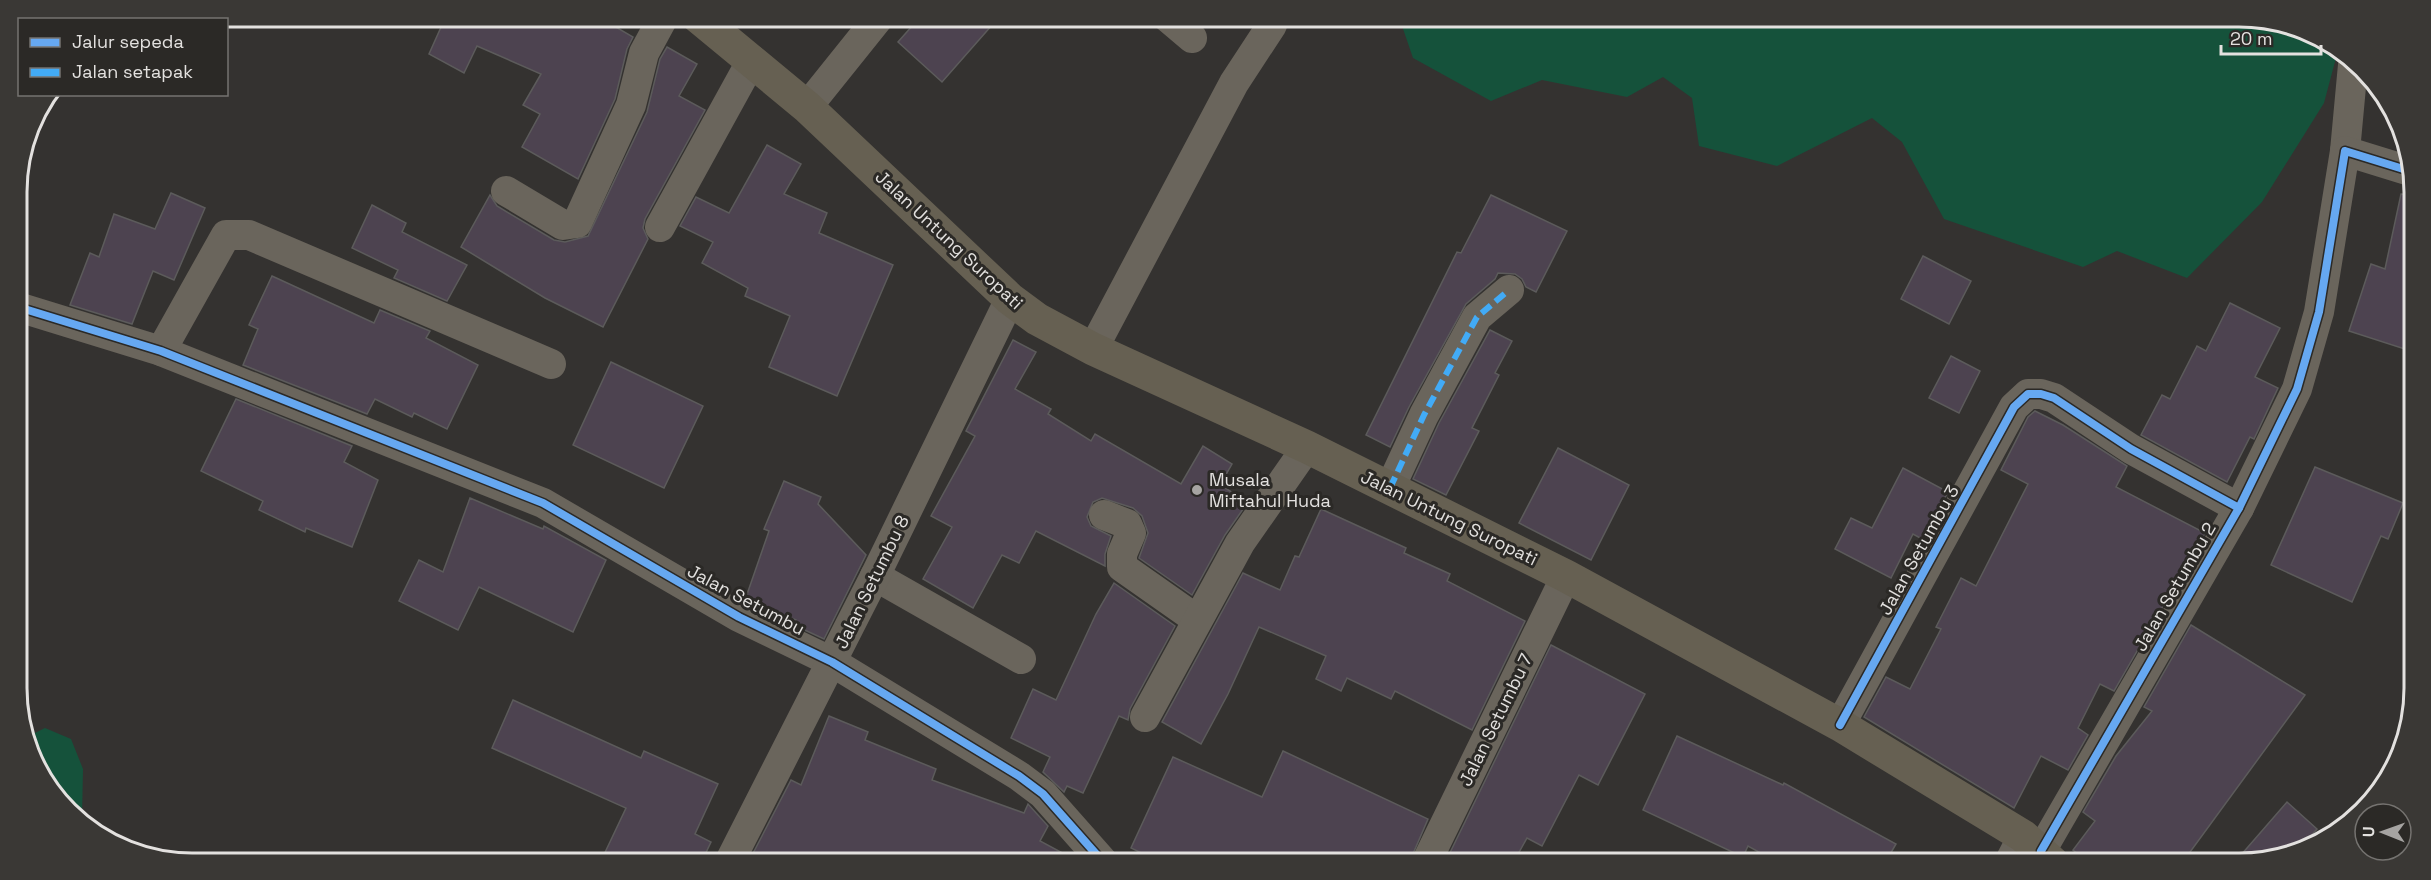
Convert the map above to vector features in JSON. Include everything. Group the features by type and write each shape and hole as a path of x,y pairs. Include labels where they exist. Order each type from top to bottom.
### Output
{"main road":[{"name":"Jalan Untung Suropati","path":"711,27 807,107 1010,299 1037,319 1093,349 1307,447 1566,576 1840,724 2032,853"}],"street":[{"path":"506,191 563,225 577,223 631,105 644,54 658,27"},
{"path":"807,107 871,27"},
{"path":"1179,27 1192,38"},
{"path":"1093,349 1228,93 1271,27"},
{"path":"660,227 752,60"},
{"name":"Jalan Setumbu 2","path":"2032,853 2239,508 2297,389 2319,312 2344,151 2352,72"},
{"path":"2344,151 2403,169"},
{"path":"161,351 226,235 249,236 551,364"},
{"path":"1390,488 1424,416 1478,317 1509,290"},
{"name":"Jalan Setumbu 8","path":"734,853 875,576 1010,299"},
{"name":"Jalan Setumbu","path":"27,311 74,327 161,351 336,423 543,502 739,617 832,662 1019,776 1043,794 1095,853"},
{"name":"Jalan Setumbu 3","path":"1840,724 2014,407 2028,394 2041,394 2054,398 2131,449 2239,508"},
{"path":"1144,717 1196,619 1240,543 1307,447"},
{"path":"1104,515 1127,524 1131,533 1122,554 1122,567 1196,619"},
{"path":"875,576 1021,659"},
{"name":"Jalan Setumbu 7","path":"1431,853 1566,576"}],"green space":[{"path":"1402,27 2250,27 2292,36 2312,44 2336,59 2324,103 2262,202 2187,278 2117,251 2083,267 1944,219 1902,142 1872,118 1777,166 1699,146 1692,98 1663,77 1627,97 1542,80 1491,101 1413,58"},
{"path":"45,728 71,739 83,769 82,811 55,780 44,761 34,734"}],"building":[{"path":"441,27 616,27 633,37 627,49 615,99 578,179 522,147 540,114 523,105 541,74 477,46 464,73 429,54"},
{"path":"911,27 990,27 942,82 898,42"},
{"path":"667,47 697,64 679,96 705,110 645,219 643,228 648,239 603,327 545,298 461,247 490,195 497,206 554,240 565,242 588,236 647,112 660,59"},
{"path":"767,145 801,164 784,194 827,213 819,233 893,265 837,396 769,367 790,316 745,296 748,288 702,263 713,242 680,226 696,197 729,213"},
{"path":"171,193 205,208 174,280 153,271 132,324 70,305 90,253 99,257 114,214 155,229"},
{"path":"2401,194 2404,194 2404,349 2349,331 2371,264 2385,269"},
{"path":"1491,195 1567,231 1536,292 1526,287 1522,279 1515,274 1498,273 1495,279 1466,304 1409,407 1390,447 1366,435 1457,252 1461,253"},
{"path":"372,205 406,223 402,232 467,265 447,301 394,278 398,270 352,248"},
{"path":"1923,256 1971,281 1949,324 1901,299"},
{"path":"272,276 374,323 380,310 430,331 426,338 478,365 447,429 414,413 412,417 375,399 367,414 243,365 258,329 249,325"},
{"path":"2230,303 2280,328 2255,377 2278,388 2254,439 2250,437 2227,482 2141,435 2162,395 2170,399 2197,346 2206,351"},
{"path":"1490,330 1512,341 1495,373 1499,375 1472,428 1479,431 1446,495 1413,479 1439,423"},
{"path":"1013,340 1036,352 1015,389 1051,409 1048,414 1091,441 1095,434 1181,484 1203,446 1232,464 1220,485 1248,502 1225,535 1192,595 1139,558 1148,533 1142,516 1133,508 1102,498 1093,502 1087,517 1091,526 1111,536 1105,554 1105,566 1036,531 1019,563 1002,555 973,608 923,579 952,527 931,516 975,436 966,431"},
{"path":"1951,356 1980,371 1959,413 1929,398"},
{"path":"611,362 703,406 664,488 573,445"},
{"path":"236,399 352,446 344,462 378,480 352,547 306,528 305,532 259,510 263,501 201,471"},
{"path":"2035,411 2063,425 2127,466 2116,487 2205,533 2114,691 2100,684 2078,728 2088,735 2068,770 2041,756 2014,808 1864,717 1886,677 1910,689 1941,629 1936,627 1961,578 1976,586 2028,484 2001,470 2028,417"},
{"path":"1558,448 1629,485 1591,560 1519,523"},
{"path":"2315,467 2403,503 2388,539 2381,536 2352,602 2271,565"},
{"path":"1903,468 1948,492 1922,539 1913,534 1891,578 1835,549 1851,518 1872,528"},
{"path":"784,481 821,497 818,504 866,555 824,639 794,625 796,620 745,600 769,531 764,529"},
{"path":"470,498 543,529 544,526 606,560 573,632 479,587 458,630 399,601 419,560 443,572"},
{"path":"1321,509 1406,548 1404,553 1450,574 1447,581 1525,621 1472,730 1395,691 1391,699 1347,678 1341,691 1316,679 1326,656 1259,627 1228,694 1201,744 1162,722 1243,573 1280,590 1295,556 1299,557"},
{"path":"1114,583 1175,626 1130,709 1128,720 1119,716 1083,793 1067,786 1064,792 1043,772 1050,757 1011,738 1033,689 1056,700 1096,614"},
{"path":"2191,625 2305,695 2189,853 2077,853 2073,850 2095,821 2083,812 2116,756 2152,711 2144,707"},
{"path":"1551,645 1645,694 1598,785 1579,775 1542,846 1527,838 1519,853 1450,853"},
{"path":"513,700 641,758 644,751 718,784 695,834 711,842 706,853 605,853 626,808 492,748"},
{"path":"829,716 868,732 865,740 936,769 932,780 1024,813 1028,804 1048,826 1040,841 1062,853 753,853 791,780 801,785"},
{"path":"1677,736 1783,785 1784,783 1896,844 1891,853 1761,853 1748,846 1745,853 1734,853 1643,810"},
{"path":"1283,751 1428,819 1413,853 1141,853 1131,848 1173,757 1262,797"},
{"path":"2287,802 2317,829 2310,837 2292,844 2271,850 2243,853"}],"marked path":[{"path":"1390,488 1424,415 1477,317 1509,290"}],"cycle path":[{"path":"2041,851 2239,508 2297,389 2319,312 2345,151 2403,169"},
{"path":"27,310 161,351 543,503 739,617 832,662 1019,776 1043,794 1095,853"},
{"path":"1840,725 2014,407 2028,394 2041,394 2054,398 2131,449 2239,508"}],"place":[{"name":"Musala Miftahul Huda","path":"1197,490"}]}
